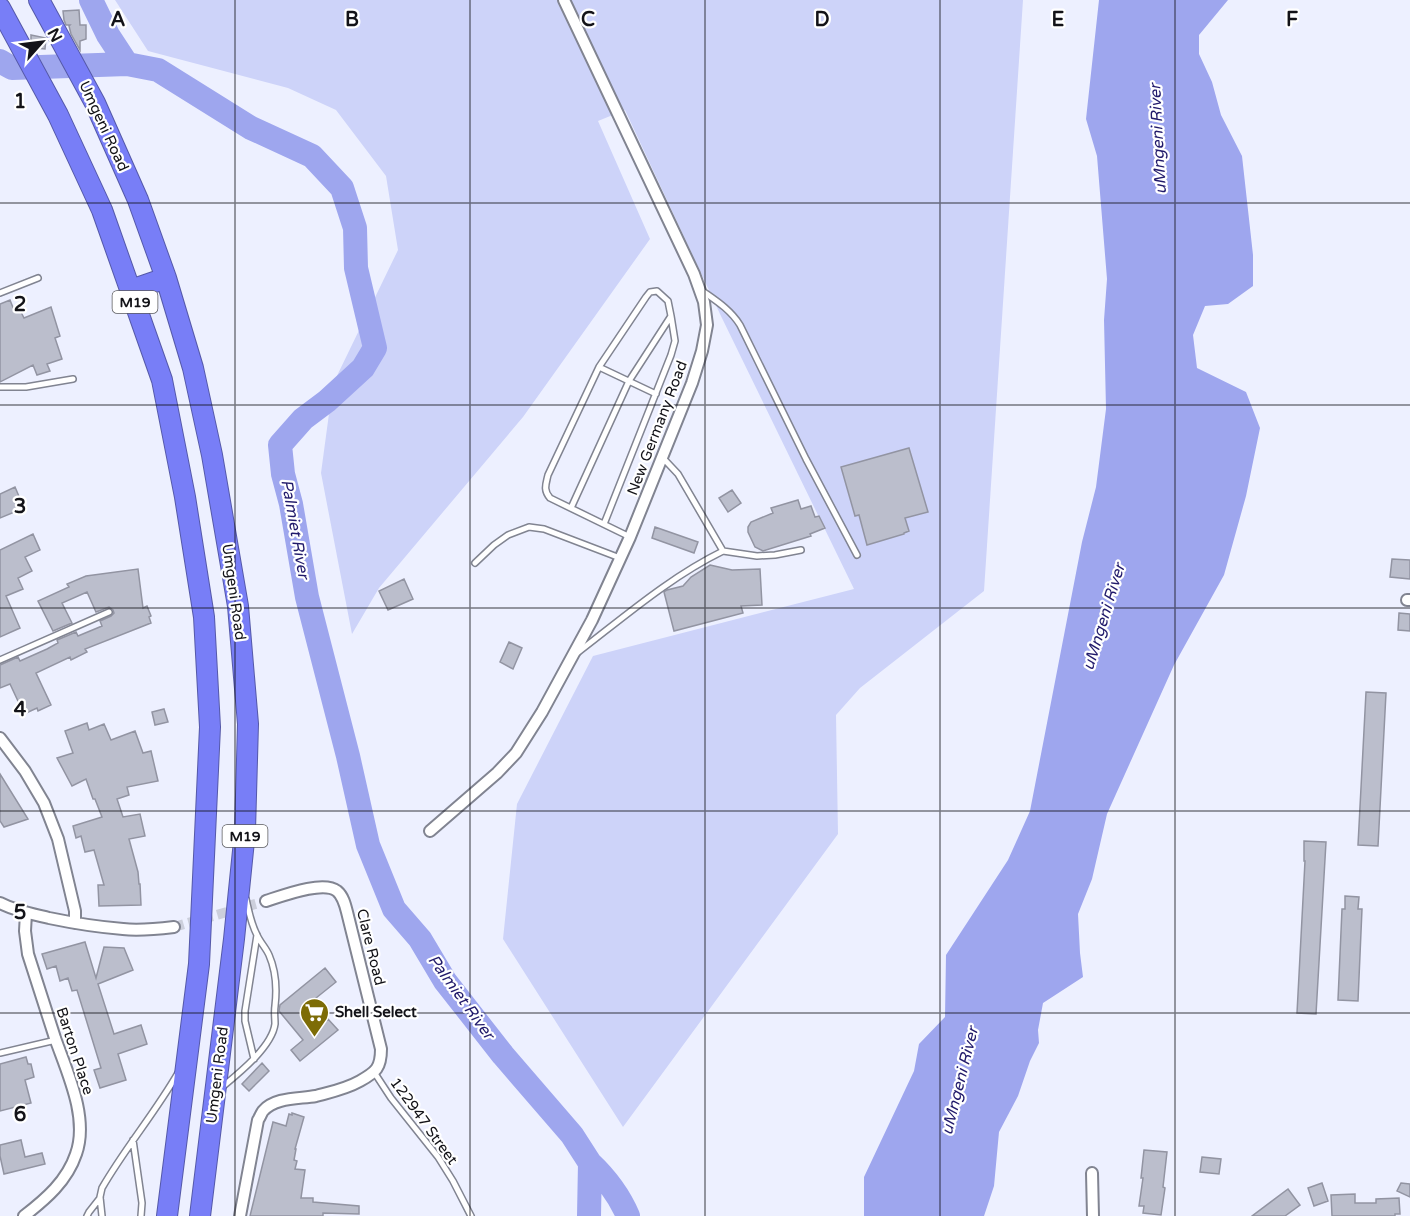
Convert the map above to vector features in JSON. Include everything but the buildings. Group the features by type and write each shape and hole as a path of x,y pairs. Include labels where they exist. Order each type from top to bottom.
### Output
{"highway":[{"name":"Umgeni Road","path":"40,2 95,103 138,200 166,278 198,390 212,455 238,606 248,724 245,831 200,1216"},
{"name":"M19","path":"0,8 58,115 102,210 162,380 185,497 204,617 210,728 199,964 167,1216"},
{"path":"131,290 166,278"}],"street":[{"name":"New Germany Road","path":"430,831 497,773 516,753 542,712 592,620 621,559 692,383 702,351 706,325 704,302 694,274 564,0"},
{"path":"0,738 25,771 48,812 58,839 72,894 75,923"},
{"name":"Clare Road","path":"266,901 326,887 334,888 343,899 381,1049 379,1064 374,1072"},
{"path":"3,907 75,923 123,929 147,930 174,927"},
{"name":"Barton Place","path":"24,1216 47,1198 69,1171 77,1152 80,1130 75,1098 28,954 25,931 26,913"},
{"path":"240,1216 258,1120 262,1111 283,1101 350,1087 374,1072"},
{"path":"1092,1173 1094,1216"}],"lane":[{"path":"0,293 38,278"},
{"path":"699,289 725,308 740,325 806,459 857,555"},
{"path":"604,524 675,341 668,301 657,291 650,292 599,367 548,475 545,487 550,498 630,537"},
{"path":"571,508 629,381 671,316"},
{"path":"599,367 656,393"},
{"path":"0,387 26,387 73,379"},
{"path":"662,457 678,474 723,551"},
{"path":"475,563 508,535 529,527 544,529 621,559"},
{"path":"572,657 679,576 723,551 757,556 801,550"},
{"path":"0,660 109,612"},
{"path":"215,1092 250,1064 275,1026 274,971 269,956 251,922 241,879"},
{"path":"254,1059 245,1021 245,1011 256,934"},
{"path":"0,1053 56,1040"},
{"path":"102,1216 100,1197 102,1188 133,1140 153,1115 187,1056"},
{"name":"122947 Street","path":"374,1072 391,1098 438,1157 471,1216"},
{"path":"133,1140 142,1203 141,1216"},
{"path":"87,1216 100,1197"}],"shaded area":[{"path":"115,0 1023,0 984,591 860,688 836,715 838,834 623,1127 503,939 517,804 593,656 854,589 720,314 625,110 598,121 650,239 523,417 379,588 352,634 321,473 333,384 398,250 386,176 336,110 288,88 148,51"}],"water":[{"name":"uMngeni River","path":"1099,0 1228,0 1199,35 1199,54 1212,82 1221,115 1242,156 1253,255 1253,286 1228,304 1205,306 1193,335 1197,368 1246,392 1260,428 1246,496 1224,575 1174,665 1107,814 1092,879 1078,914 1083,977 1043,1003 1038,1030 1039,1043 1018,1096 999,1132 994,1186 984,1216 864,1216 864,1177 914,1071 919,1044 945,1017 946,955 1008,860 1030,811 1082,542 1096,487 1106,409 1104,320 1107,279 1097,156 1086,119"}],"waterway":[{"path":"91,0 108,35 127,64"},
{"name":"Palmiet River","path":"0,61 12,68 127,64 158,70 251,128 312,156 342,188 355,228 356,268 375,348 363,368 327,401 303,419 280,445 283,474 291,504 307,597 348,756 368,845 394,909 420,939 445,981 503,1055 572,1135 590,1163 589,1216"},
{"path":"590,1163 612,1187 628,1216"}],"tunnel":[{"path":"174,927 266,901"}],"place":[{"name":"Shell Select","path":"314,1038"}]}
